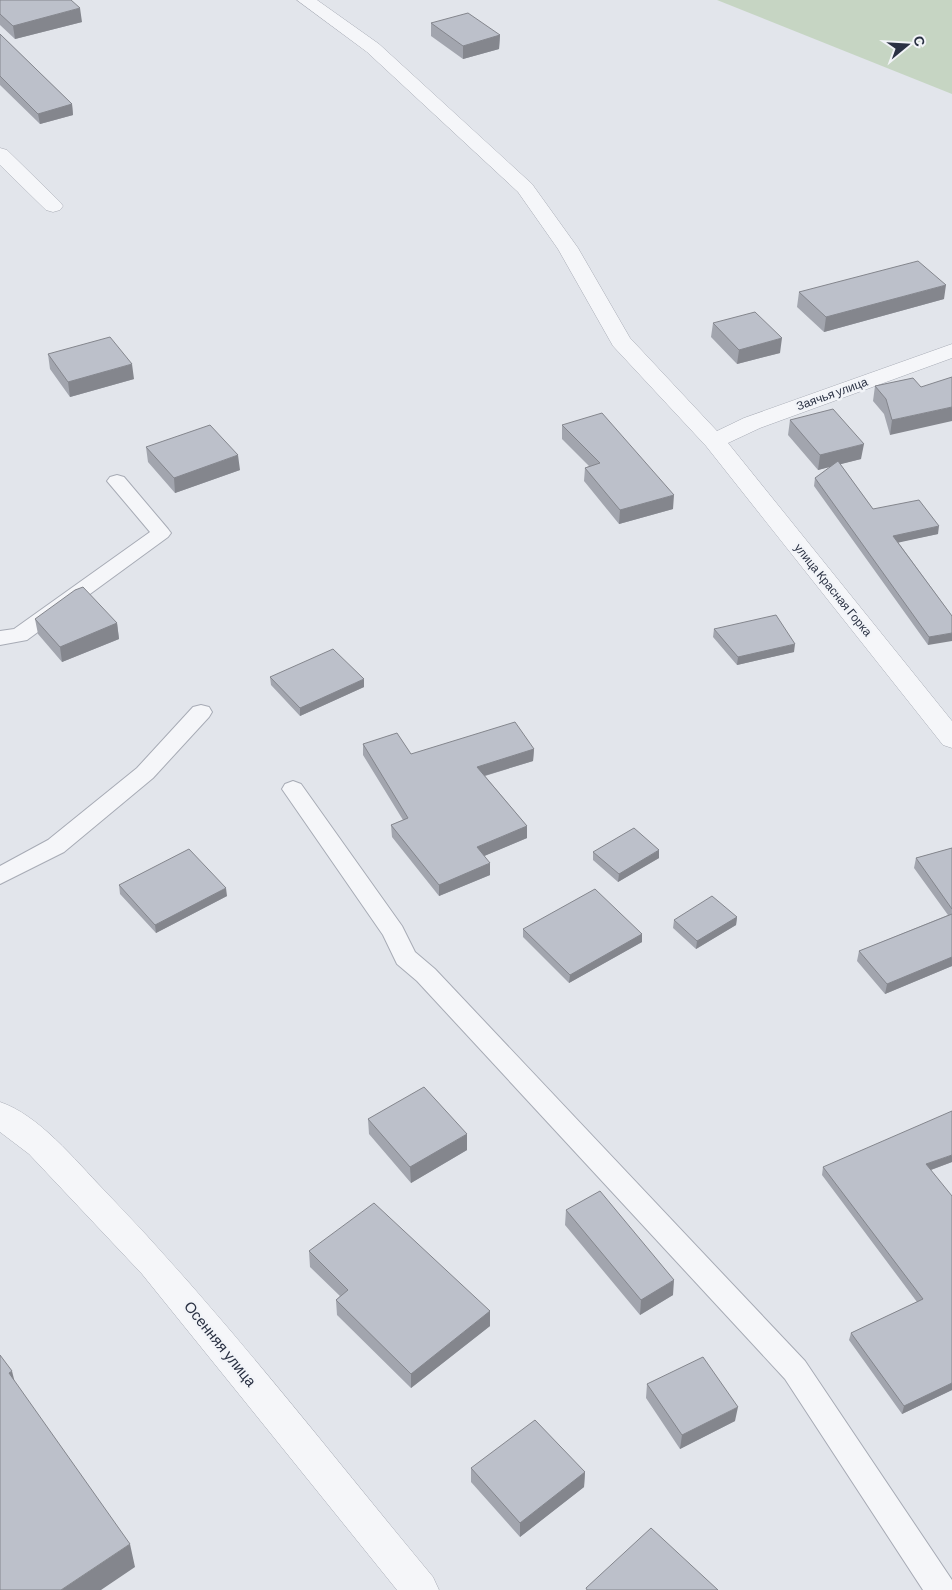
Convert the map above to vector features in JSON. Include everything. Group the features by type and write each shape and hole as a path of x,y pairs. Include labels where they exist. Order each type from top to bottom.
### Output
{"street":[{"name":"улица Красная Горка","path":"306,0 373,48 525,188 568,248 620,341 714,441 952,740"},
{"path":"0,154 53,206"},
{"name":"Заячья улица","path":"714,441 752,423 952,351"},
{"name":"Осенняя улица","path":"0,1116 40,1144 154,1264 420,1590"}],"lane":[{"path":"0,638 20,635 161,533 117,481"},
{"path":"0,876 63,840 145,773 201,712"},
{"path":"293,790 355,874 394,932 406,958 426,975 795,1370 941,1590"}],"green space":[{"path":"717,0 952,0 952,94"}],"building":[{"path":"0,0 71,0 80,8 13,26 0,14"},
{"path":"468,13 500,35 463,46 431,23"},
{"path":"0,34 72,104 38,114 0,76"},
{"path":"918,261 946,285 826,317 799,292"},
{"path":"755,312 782,338 739,350 713,323"},
{"path":"110,337 132,364 68,382 48,354"},
{"path":"952,377 952,407 892,420 886,399 875,386 913,378 921,387"},
{"path":"833,409 864,444 820,455 790,420"},
{"path":"602,413 674,495 620,510 585,468 600,463 562,425"},
{"path":"210,425 238,455 174,478 146,447"},
{"path":"838,461 873,509 919,500 939,526 893,536 952,616 952,633 929,637 815,478"},
{"path":"83,587 117,623 60,647 35,619 75,590"},
{"path":"776,615 795,644 738,657 714,629"},
{"path":"333,649 364,679 300,708 270,677"},
{"path":"515,722 534,749 477,767 527,826 477,847 490,863 439,885 391,825 408,818 363,744 397,733 411,754"},
{"path":"634,828 659,850 619,874 593,852"},
{"path":"952,848 952,909 916,858"},
{"path":"189,849 226,888 155,925 119,885"},
{"path":"595,889 642,934 570,975 523,929"},
{"path":"712,896 737,917 697,941 674,920"},
{"path":"952,914 952,957 887,984 859,951"},
{"path":"424,1087 467,1134 410,1167 368,1119"},
{"path":"952,1111 952,1155 926,1164 952,1196 952,1383 904,1406 851,1333 923,1299 823,1167"},
{"path":"600,1191 674,1280 641,1300 566,1210"},
{"path":"374,1203 490,1311 411,1374 336,1300 348,1290 309,1251"},
{"path":"0,1355 12,1371 9,1373 130,1544 61,1590 0,1590"},
{"path":"703,1357 738,1407 682,1435 647,1384"},
{"path":"535,1420 585,1472 520,1523 471,1468"},
{"path":"651,1528 718,1590 587,1590 586,1588"}]}
